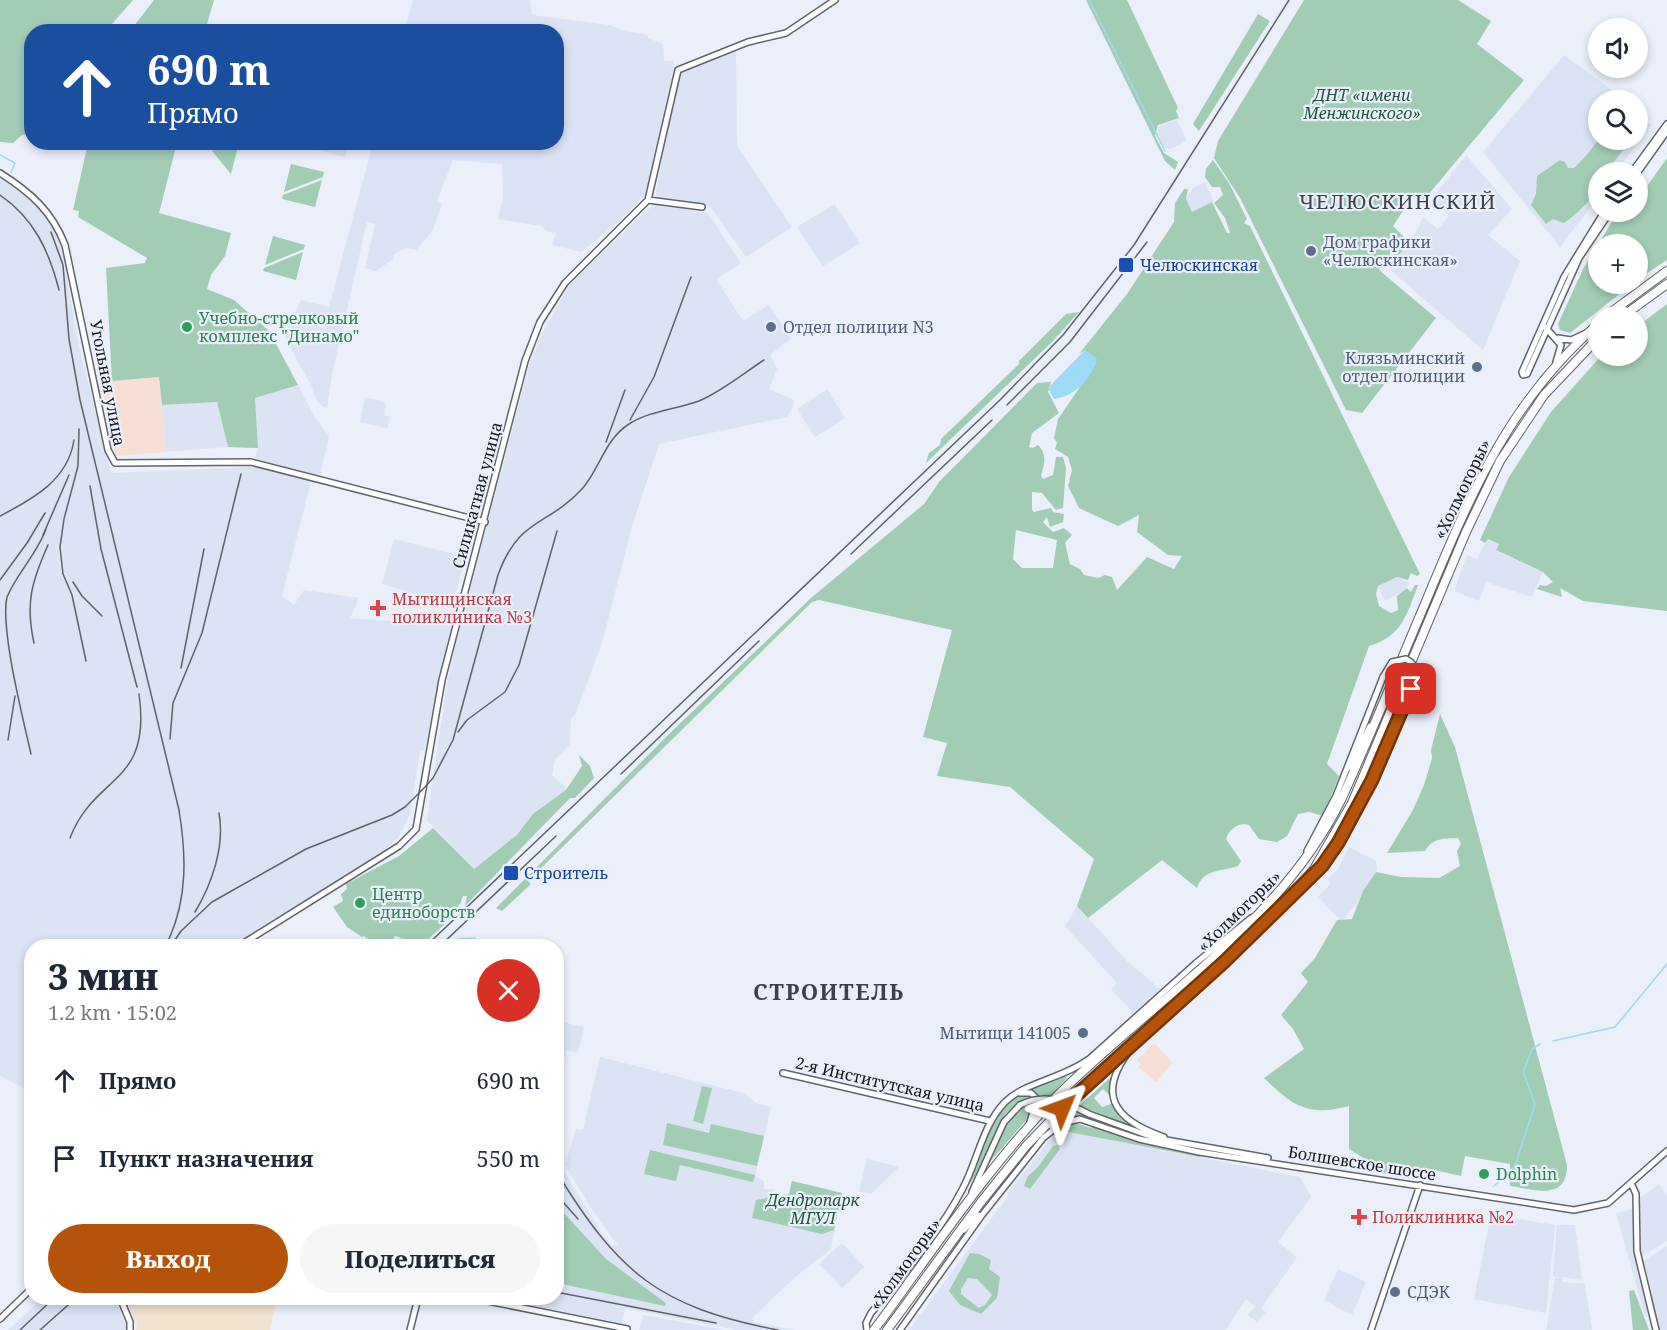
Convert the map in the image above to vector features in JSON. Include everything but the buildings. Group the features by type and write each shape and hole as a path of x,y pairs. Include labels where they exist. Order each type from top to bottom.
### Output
{"highway":[{"path":"1620,306 1667,271"},
{"path":"1637,306 1667,284"},
{"name":"«Холмогоры»","path":"874,1330 967,1201 1022,1133 1052,1102 1265,908 1288,884 1333,817 1479,479 1505,432 1550,372 1588,333"},
{"name":"«Холмогоры»","path":"887,1330 1026,1146 1098,1075 1220,966 1289,899 1314,869 1338,830 1391,714 1466,532 1500,460 1544,395 1588,349"}],"street":[{"path":"702,207 648,200 678,69 748,42 786,33 835,0"},
{"path":"1639,162 1667,124"},
{"path":"1645,162 1667,131"},
{"name":"Угольная улица","path":"0,173 38,200 55,222 65,245 108,450 115,463 251,462 485,522"},
{"name":"Силикатная улица","path":"250,939 399,846 416,829 442,680 485,522 525,361 540,322 555,296 572,274 648,200"},
{"path":"1597,222 1575,256 1523,375 1527,374 1544,327 1580,258 1603,222"},
{"path":"1544,327 1557,338 1571,340 1588,332"},
{"path":"1550,372 1561,351 1557,338"},
{"path":"1289,899 1328,857 1360,803 1379,765 1411,689 1416,671 1413,664 1406,659 1392,662 1383,677 1336,796"},
{"path":"1288,884 1380,709"},
{"path":"1360,803 1391,714"},
{"path":"867,1330 867,1319 956,1201 990,1121 1013,1095 1071,1072 1089,1059 1196,963 1265,908"},
{"path":"1143,1034 1126,1055 1113,1077 1112,1093 1115,1107 1123,1117 1142,1128 1194,1145"},
{"path":"1052,1102 1089,1059"},
{"name":"2-я Институтская улица","path":"783,1073 990,1121"},
{"path":"900,1330 992,1201 1098,1075"},
{"path":"1013,1095 1027,1092 1037,1100 1036,1110 1022,1133"},
{"path":"967,1201 1004,1122 1020,1105 1034,1099 1050,1098 1137,1133 1297,1165"},
{"path":"973,1117 983,1124 983,1138"},
{"name":"Болшевское шоссе","path":"1043,1138 1062,1123 1080,1119 1159,1144 1574,1210 1608,1203 1667,1151"},
{"path":"1631,1183 1636,1194 1637,1251 1656,1330"},
{"path":"1371,1330 1420,1185"},
{"path":"949,1247 992,1201"},
{"path":"0,1318 24,1296"},
{"path":"124,1305 130,1330"},
{"path":"410,1330 416,1305"},
{"path":"506,1305 625,1330"}],"shaded area":[{"path":"413,0 530,0 532,15 609,25 624,31 648,35 648,38 663,44 664,60 673,61 673,69 645,194 618,222 581,252 552,245 556,233 546,231 542,226 498,219 503,198 502,164 453,160 437,201 442,204 433,230 416,250 406,248 394,254 392,260 376,271 365,268 375,224 367,222 332,374 327,407 324,407 317,402 311,385 284,336 301,300 329,307 371,150 564,150 564,24 406,24"},
{"path":"736,52 737,146 792,227 746,257 710,206 655,197 679,70"},
{"path":"1564,55 1588,72 1588,78 1596,78 1612,90 1588,90 1588,150 1632,150 1623,162 1588,162 1588,210 1560,247 1483,152"},
{"path":"1177,120 1187,141 1170,149 1164,148 1156,136 1159,126"},
{"path":"318,150 347,150 345,157"},
{"path":"1466,155 1512,209 1488,235 1520,261 1483,350 1388,268 1412,241 1423,217 1438,229 1449,216 1431,200"},
{"path":"0,178 33,201 51,222 61,244 79,346 111,473 253,467 258,448 255,398 298,385 315,418 329,436 319,480 311,481 282,596 294,605 304,590 359,598 350,618 452,626 424,751 420,750 410,814 399,837 387,848 247,939 24,939 24,1088 0,1076"},
{"path":"1205,182 1214,201 1192,212 1186,199 1193,188"},
{"path":"654,204 708,213 741,263 716,279 743,321 769,305 791,338 770,355 777,369 769,389 794,400 793,407 787,417 659,444 632,526 602,643 575,715 571,718 570,744 555,760 552,775 568,790 516,843 474,869 427,820 446,690 456,643 529,366 540,337 570,284"},
{"path":"834,204 860,243 823,266 797,227"},
{"path":"159,377 166,452 115,456 100,378 112,381"},
{"path":"827,389 845,418 815,437 797,409"},
{"path":"365,397 383,401 386,405 384,415 390,417 387,428 360,422"},
{"path":"217,402 228,447 166,452 162,405"},
{"path":"394,539 465,557 453,605 382,584"},
{"path":"1487,539 1499,544 1496,551 1543,572 1532,597 1486,582 1479,601 1456,592 1455,588 1467,555 1477,559"},
{"path":"1397,577 1410,583 1403,591 1385,601 1378,586"},
{"path":"1349,847 1376,861 1377,869 1354,907 1341,921 1318,897 1330,884 1328,879 1338,869"},
{"path":"1077,906 1128,962 1160,989 1134,1013 1111,990 1117,983 1065,926"},
{"path":"564,1023 584,1027 578,1053 566,1050 564,1059"},
{"path":"1154,1043 1173,1063 1156,1082 1138,1067 1141,1064 1137,1060"},
{"path":"600,1057 743,1093 756,1103 771,1107 755,1176 764,1181 764,1189 772,1187 774,1197 789,1194 792,1181 842,1193 831,1249 794,1278 752,1318 753,1322 794,1330 736,1330 625,1308 622,1323 531,1305 564,1305 564,1284 665,1305 666,1303 606,1259 564,1212 564,1171 603,1235 612,1246 615,1244 620,1248 593,1211 565,1165 576,1129 583,1130"},
{"path":"1058,1130 1300,1177 1311,1197 1278,1242 1297,1257 1261,1309 1266,1312 1257,1322 1248,1315 1255,1306 1246,1299 1226,1330 909,1330 1009,1195 1007,1193"},
{"path":"867,1159 899,1167 871,1194 859,1191"},
{"path":"1659,1184 1667,1197 1667,1241 1641,1256 1639,1199"},
{"path":"1634,1209 1635,1252 1650,1315 1645,1317 1616,1213"},
{"path":"1491,1214 1555,1225 1546,1313 1474,1299"},
{"path":"1557,1225 1575,1225 1582,1280 1553,1276"},
{"path":"842,1243 864,1267 842,1288 819,1264"},
{"path":"1667,1246 1667,1330 1660,1330 1643,1261"},
{"path":"1338,1269 1366,1282 1352,1315 1324,1300"},
{"path":"1555,1278 1562,1278 1562,1282 1585,1284 1592,1330 1546,1330"},
{"path":"35,1305 118,1305 126,1322 126,1330 8,1330"},
{"path":"275,1305 270,1330 136,1330 137,1324 128,1306"},
{"path":"643,1315 725,1330 639,1330"}],"green space":[{"path":"0,0 133,0 112,24 24,24 24,135 13,143 0,142"},
{"path":"154,0 214,0 207,24 135,24"},
{"path":"1086,0 1127,0 1178,108 1176,111 1179,118 1158,125 1155,136 1164,153 1178,162 1175,170 1165,161"},
{"name":"ДНТ «имени Менжинского»","path":"1304,0 1458,0 1491,21 1477,44 1524,80 1423,201 1415,193 1393,226 1410,243 1397,257 1391,253 1379,270 1436,318 1362,413 1346,410 1240,198 1214,158 1218,141"},
{"path":"1258,14 1270,21 1199,131 1193,124"},
{"name":"Учебно-стрелковый комплекс \"Динамо\"","path":"86,150 175,150 159,213 231,233 225,256 211,275 207,289 234,300 269,331 298,385 255,398 258,448 228,447 217,402 162,405 159,377 112,381 106,268 145,263 147,258 78,217 79,211 73,210"},
{"path":"237,150 231,174 212,151"},
{"path":"1590,150 1623,150 1614,162 1588,162 1588,201 1564,223 1553,219 1546,224 1531,205 1536,194 1537,176 1560,160 1565,162 1568,168 1574,168"},
{"path":"1667,158 1667,260 1648,272 1648,234 1604,234 1612,222 1648,222 1648,185"},
{"path":"1213,160 1229,183 1247,219 1244,223 1250,226 1420,574 1417,576 1411,573 1408,580 1397,577 1378,586 1376,594 1379,606 1391,613 1398,610 1397,596 1407,588 1411,592 1415,585 1418,585 1406,615 1396,631 1380,642 1369,646 1327,764 1339,776 1323,816 1309,812 1298,814 1287,836 1277,842 1259,839 1249,825 1238,825 1229,832 1226,839 1241,861 1238,866 1209,874 1204,877 1197,888 1162,860 1088,918 1077,906 1094,859 1010,787 937,776 947,743 923,737 952,630 819,600 812,602 528,881 531,884 502,911 496,908 670,733 811,598 924,504 939,482 1037,383 1051,382 1048,392 1059,413 1032,433 1029,447 1033,448 1038,445 1043,453 1041,476 1043,479 1053,475 1056,457 1063,457 1066,468 1063,508 1056,510 1042,493 1032,492 1032,510 1034,512 1051,508 1053,512 1064,514 1063,522 1050,527 1047,517 1043,522 1053,532 1064,528 1072,535 1065,543 1070,564 1080,569 1084,575 1098,578 1105,575 1112,577 1117,590 1147,557 1174,569 1182,556 1168,555 1137,532 1139,515 1118,526 1079,508 1068,486 1072,470 1068,457 1055,449 1057,443 1054,438 1058,419 1095,365 1096,359 1085,350 1079,354 1127,294 1174,222 1175,203 1184,189 1188,189 1186,199 1192,212 1212,202 1227,233 1230,233 1225,218 1214,203 1223,195 1220,187 1212,187 1205,177 1206,169","holes":["1016,530 1057,540 1053,568 1022,568 1013,559"]},
{"path":"291,164 324,172 323,177 284,192"},
{"path":"322,180 315,207 282,199 283,195"},
{"path":"273,236 305,245 304,249 265,265"},
{"path":"303,252 296,280 263,271 264,268"},
{"path":"1588,261 1588,294 1619,294 1604,306 1588,306 1588,319 1570,333 1560,330 1558,324"},
{"path":"1667,304 1667,611 1583,601 1560,588 1562,597 1537,589 1540,585 1546,586 1553,582 1543,572 1496,550 1499,544 1488,539 1485,543 1480,540 1509,477 1551,412 1592,366 1648,366 1648,318"},
{"path":"1079,312 1053,341 926,463 929,453 940,445 941,439 1019,364 1019,361 1066,314"},
{"path":"1440,714 1455,747 1567,1165 1566,1176 1556,1189 1539,1191 1510,1186 1510,1164 1465,1156 1461,1176 1426,1168 1400,1176 1369,1171 1367,1160 1349,1149 1349,1106 1322,1110 1302,1107 1284,1096 1264,1078 1304,1049 1293,1029 1281,1015 1308,982 1301,973 1315,958 1337,920 1352,919 1363,891 1376,872 1401,877 1439,878 1460,866 1457,851 1461,844 1458,838 1435,841 1425,851 1387,853 1413,810 1424,785 1432,758 1431,750"},
{"name":"Строитель","path":"579,755 590,766 594,778 575,798 570,798 465,906 467,896 463,896 460,904 447,917 447,922 429,939 403,939 395,936 394,939 362,937 347,927 333,907 343,901 341,894 347,889 346,884 399,856 433,828 474,869 517,835 533,814 566,790 582,766"},
{"path":"1066,1076 1067,1078 1040,1108 1038,1097 1027,1090"},
{"path":"1111,1077 1110,1096 1103,1089 1094,1098 1102,1107 1111,1104 1121,1118 1142,1130 1091,1110 1087,1117 1067,1117"},
{"path":"702,1086 712,1088 703,1124 693,1121"},
{"path":"1027,1094 1034,1098 1033,1112 990,1162 1007,1124 1021,1109 1018,1102 1005,1114 980,1168 962,1195 977,1152 994,1120 1015,1098"},
{"path":"667,1123 709,1133 711,1124 764,1136 757,1166 663,1145"},
{"path":"1074,1123 1091,1128 1093,1125 1125,1138 1201,1155 1200,1157 1058,1130"},
{"path":"1058,1145 1060,1149 1030,1189 1024,1186 1028,1176 1038,1167 1053,1146"},
{"path":"650,1150 755,1175 753,1182 680,1165 676,1181 644,1174"},
{"name":"Дендропарк МГУЛ","path":"792,1181 842,1193 834,1230 822,1234 752,1218 756,1200 789,1194"},
{"path":"564,1213 606,1259 666,1303 665,1306 564,1284"},
{"path":"970,1253 979,1254 991,1260 989,1269 1000,1277 997,1298 981,1314 960,1305 949,1291","holes":["968,1278 977,1279 992,1295 985,1305 979,1308 961,1294 961,1289"]},
{"path":"1634,1290 1649,1330 1633,1330 1629,1291"}],"water":[{"path":"1085,350 1097,359 1091,374 1075,391 1054,399 1048,388"}],"waterway":[{"path":"1089,0 1165,151"},
{"path":"0,155 15,163 11,172"},
{"path":"458,939 475,938"},
{"path":"1553,1041 1615,1027 1667,964"},
{"path":"1494,1186 1515,1166 1535,1104 1523,1072 1532,1049 1540,1044"}],"railway":[{"path":"433,939 1001,399 1063,335 1134,245 1289,0"},
{"path":"0,195 22,214 38,236 45,249 59,290"},
{"path":"51,232 63,265 69,339 80,400 179,810 184,875 180,907 169,939"},
{"path":"1007,405 1070,342 1147,242"},
{"path":"630,420 654,377 691,277"},
{"path":"176,939 212,902 306,849 392,815 405,807 433,778 453,740 498,575 515,542 582,489 608,446 629,424 645,416 699,401 724,388 764,360"},
{"path":"606,442 625,390"},
{"path":"851,554 992,420"},
{"path":"79,429 78,466 64,519 60,547 63,574 72,595 86,661"},
{"path":"0,516 25,503 57,477 65,466 74,440"},
{"path":"170,739 173,703 202,633 241,474"},
{"path":"43,535 69,475"},
{"path":"90,486 101,549 137,687"},
{"path":"0,580 45,513"},
{"path":"31,754 13,674 6,611 7,597 11,588 38,547 46,529"},
{"path":"458,732 467,720 505,692 519,665 557,531"},
{"path":"34,643 30,604 34,581 48,545"},
{"path":"181,668 204,549"},
{"path":"73,582 82,596 102,616"},
{"path":"621,774 759,641"},
{"path":"70,838 93,801 129,763 137,746 141,724 139,694"},
{"path":"8,740 15,696"},
{"path":"195,912 216,864 220,838 219,813"},
{"path":"447,939 556,836"},
{"path":"564,1183 601,1236 623,1261 646,1280 672,1297 702,1310 778,1330"},
{"path":"564,1203 578,1219"},
{"path":"564,1294 716,1323"},
{"path":"20,1330 47,1305"},
{"path":"40,1330 68,1305"}],"place":[{"name":"Дом графики «Челюскинская»","path":"1311,251"},
{"name":"Челюскинская","path":"1126,265"},
{"name":"Учебно-стрелковый комплекс \"Динамо\"","path":"187,327"},
{"name":"Отдел полиции N3","path":"771,327"},
{"name":"Клязьминский отдел полиции","path":"1477,367"},
{"name":"Мытищинская поликлиника №3","path":"378,608"},
{"name":"Строитель","path":"511,873"},
{"name":"Центр единоборств","path":"360,903"},
{"name":"Мытищи 141005","path":"1083,1033"},
{"name":"Dolphin","path":"1484,1174"},
{"name":"Поликлиника №2","path":"1359,1217"},
{"name":"СДЭК","path":"1395,1292"}],"district":[{"name":"ЧЕЛЮСКИНСКИЙ","path":"1398,201"},
{"name":"СТРОИТЕЛЬ","path":"829,991"}],"route":[{"path":"1062,1108 1224,962 1322,866 1346,830 1372,780 1411,689"}]}
